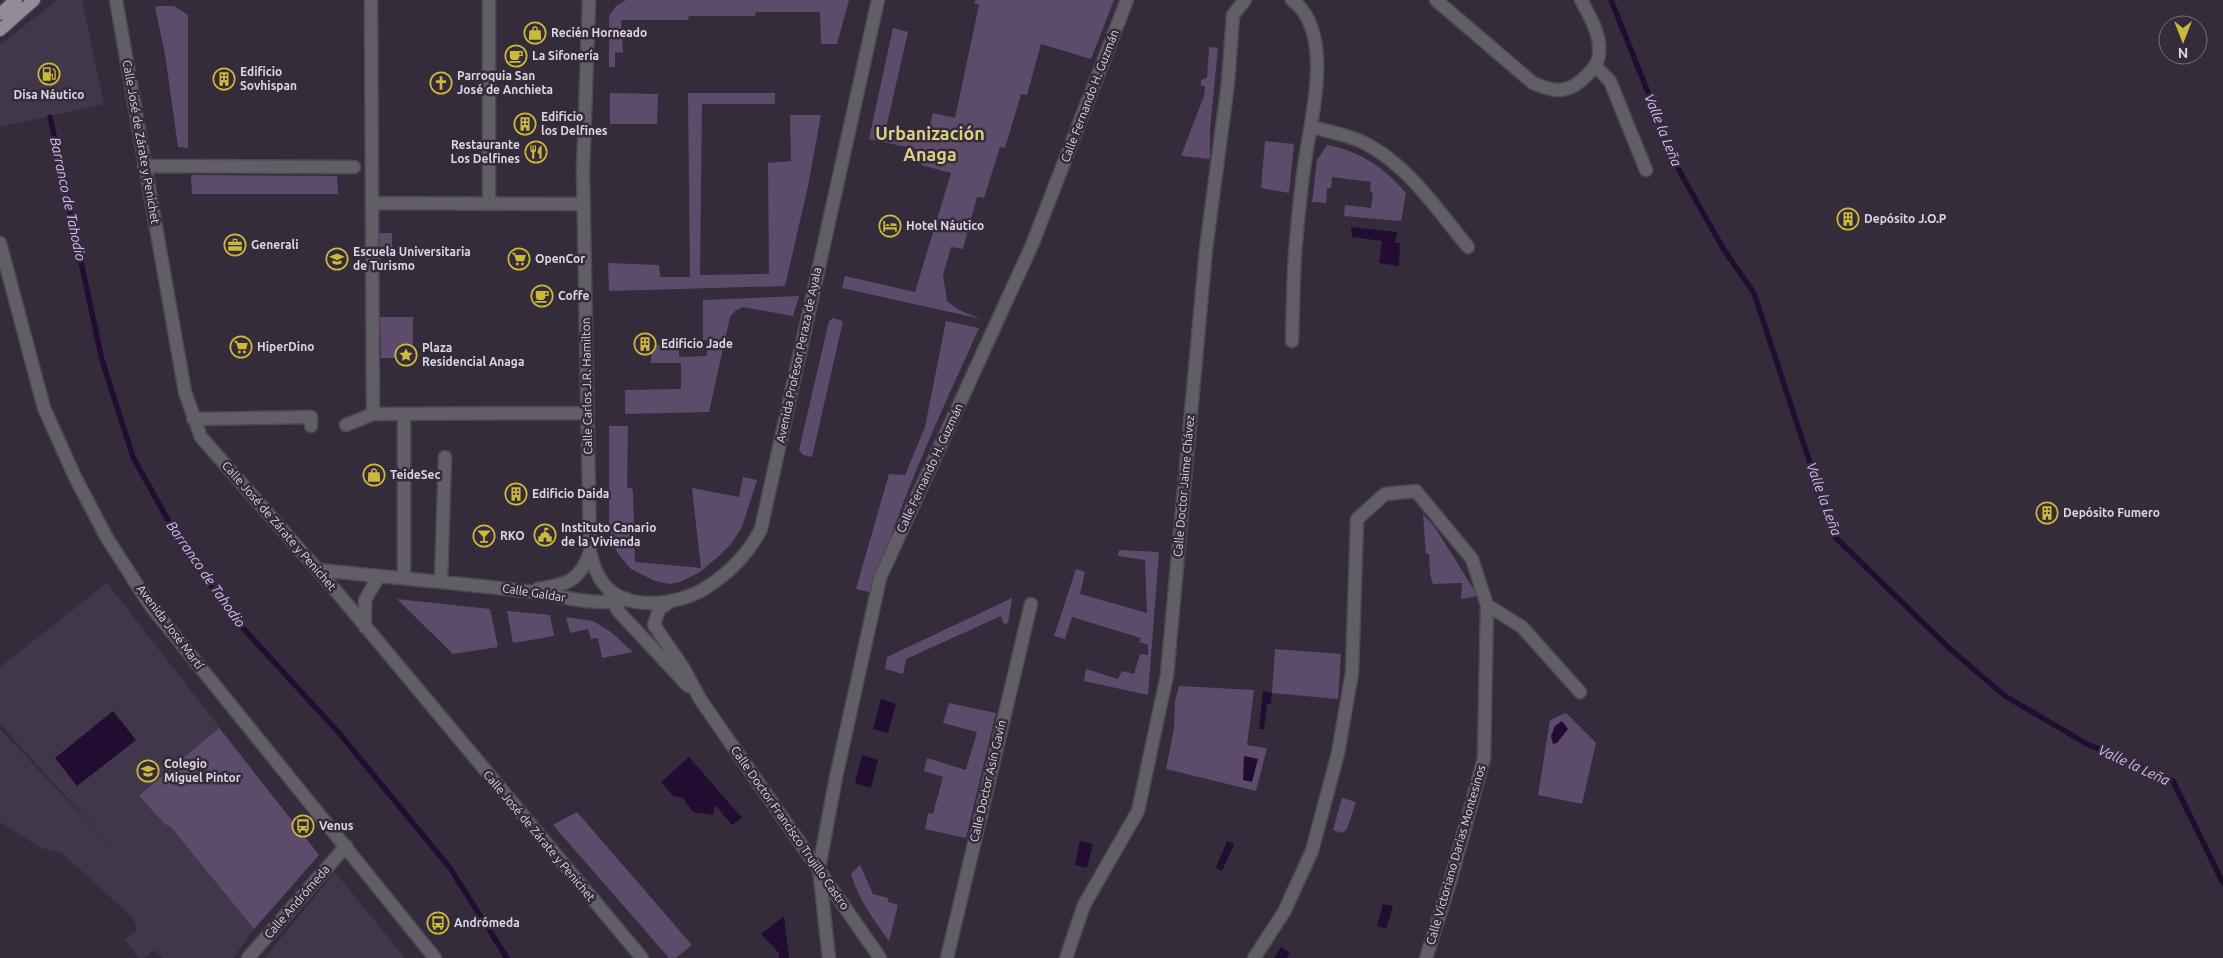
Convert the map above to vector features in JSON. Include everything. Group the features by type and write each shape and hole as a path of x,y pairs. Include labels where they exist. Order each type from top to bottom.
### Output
{"main road":[{"path":"0,14 16,0"},
{"path":"0,30 34,0"}],"street":[{"name":"Calle José de Zárate y Penichet","path":"116,0 185,392 193,419 201,437 318,570 642,958"},
{"path":"371,0 373,414"},
{"path":"489,0 489,204"},
{"name":"Calle Carlos J.R. Hamilton","path":"589,0 584,204 590,552 593,567 608,588"},
{"name":"Avenida Profesor Peraza de Ayala","path":"608,588 626,599 648,602 670,602 692,595 707,587 734,567 749,551 761,529 878,0"},
{"name":"Calle Fernando H. Guzmán","path":"829,958 819,868 836,777 880,578 1032,245 1127,0"},
{"name":"Calle Doctor Jaime Chávez","path":"1066,958 1084,905 1138,811 1167,675 1206,249 1228,83 1233,15 1245,0"},
{"path":"1292,0 1302,7 1312,33 1316,52 1317,93 1307,148 1295,254 1292,341"},
{"path":"1436,0 1533,83 1549,90 1566,90 1579,84 1595,66 1600,55 1595,27 1581,0"},
{"path":"1595,66 1610,81 1646,170"},
{"path":"1312,127 1350,137 1371,146 1410,176 1468,247"},
{"path":"144,166 354,166"},
{"path":"372,203 584,204"},
{"name":"Avenida José Martí","path":"0,243 44,408 75,477 107,538 150,605 435,958"},
{"path":"346,425 373,414 588,413"},
{"path":"404,414 404,578"},
{"path":"193,419 311,417 311,426"},
{"path":"441,582 445,457"},
{"name":"Calle Victoriano Darias Montesinos","path":"1254,958 1284,912 1312,851 1338,753 1352,673 1357,519 1385,494 1416,491 1472,560 1487,605 1484,758 1450,882 1426,958"},
{"path":"528,591 564,585 576,578 584,569 590,552"},
{"name":"Calle Galdar","path":"318,570 528,591 585,602 613,603 626,599"},
{"path":"365,627 366,600 379,576"},
{"name":"Calle Doctor Francisco Trujillo Castro","path":"608,588 613,603 620,612 700,699"},
{"name":"Calle Doctor Francisco Trujillo Castro","path":"670,602 659,609 654,625 684,669 700,699 880,958"},
{"name":"Calle Doctor Asín Gavín","path":"946,958 1031,604"},
{"path":"1487,605 1522,627 1580,692"},
{"name":"Calle Andrómeda","path":"248,958 346,846"}],"shaded area":[{"name":"Disa Náutico","path":"57,0 82,0 104,104 0,127 0,45"},
{"path":"626,0 849,0 837,44 821,44 820,12 756,12 755,16 689,16 688,20 621,20 623,53 615,52 615,67 609,67 609,16 616,6"},
{"path":"976,0 1114,0 1091,59 1041,44 1027,95 1021,94 1005,148 1000,147 984,198 977,197 963,249 951,247 943,275 947,301 959,310 981,319 842,288 845,276 915,292 951,173 921,165 925,151 869,139 893,28 908,32 886,128 927,137 933,113 955,118 979,5 974,3"},
{"path":"174,6 188,15 188,148 178,147 165,54 155,7"},
{"path":"1209,47 1218,48 1210,129 1210,159 1181,156 1204,96 1205,86 1201,86 1201,80 1207,78"},
{"path":"610,93 658,94 657,124 610,124"},
{"path":"688,93 775,93 775,104 702,104 700,275 769,274 768,163 791,161 790,115 821,115 808,186 785,286 609,291 608,263 659,265 660,277 690,277"},
{"path":"1265,141 1294,144 1289,193 1261,188"},
{"path":"1327,145 1361,156 1380,168 1398,184 1406,193 1401,221 1344,216 1345,205 1371,208 1373,193 1370,192 1371,182 1332,177 1331,188 1327,189 1326,203 1312,202 1317,160"},
{"path":"191,175 337,176 338,194 192,194"},
{"path":"1351,227 1397,232 1395,243 1400,243 1399,266 1379,263 1382,241 1352,237"},
{"path":"374,233 392,233 392,256 374,256"},
{"path":"799,296 793,316 743,307 735,311 730,317 709,412 625,414 625,390 681,389 681,363 651,363 651,345 679,344 679,357 707,356 707,340 703,340 703,300"},
{"path":"380,317 413,317 413,358 381,358"},
{"path":"833,318 843,321 812,457 803,455 799,450 829,321"},
{"path":"946,321 979,328 935,425 908,492 883,559 873,593 856,589 889,474 905,475 925,427"},
{"path":"609,426 628,426 627,488 632,488 633,493 635,562 701,568 692,488 739,497 743,477 757,480 742,527 731,544 700,572 680,582 670,584 655,581 631,569 619,555 613,544 609,527"},
{"path":"1423,514 1434,526 1478,596 1461,599 1462,583 1433,584 1430,574 1429,554 1426,554"},
{"path":"1119,550 1159,552 1148,695 1084,681 1086,669 1118,679 1122,671 1134,674 1140,654 1148,655 1148,645 1139,642 1141,638 1072,617 1065,639 1054,636 1076,569 1085,572 1080,594 1147,613 1145,560 1118,556"},
{"name":"Colegio Miguel Pintor","path":"107,583 319,855 254,929 233,958 162,958 154,950 144,958 139,958 125,940 137,930 133,918 62,853 41,848 0,822 0,729 122,858 0,724 0,667"},
{"path":"1012,598 1008,623 1004,624 1001,616 906,659 903,674 885,669 887,657"},
{"path":"397,599 490,609 498,647 453,654"},
{"path":"507,611 550,615 554,636 513,643"},
{"path":"566,617 593,621 611,632 633,652 602,658 598,638 591,639 588,629 570,633"},
{"path":"1275,649 1341,654 1338,699 1272,693"},
{"path":"1179,686 1254,690 1247,745 1267,748 1256,791 1166,769 1174,729 1175,701"},
{"path":"1263,691 1272,693 1271,704 1267,704 1264,729 1259,729"},
{"path":"881,699 896,704 888,733 873,729"},
{"path":"949,703 996,713 966,838 925,829 928,813 933,814 943,777 924,771 927,758 966,770 977,732 943,723"},
{"path":"113,711 136,740 77,786 55,758"},
{"path":"1566,713 1596,743 1582,804 1538,795 1550,720"},
{"path":"1562,721 1568,729 1557,743 1553,744 1551,736 1555,726"},
{"path":"219,728 319,855 254,929 171,827 165,824 139,796"},
{"path":"862,755 878,760 871,788 855,783"},
{"path":"1244,756 1258,759 1252,782 1243,780"},
{"path":"689,757 742,818 732,825 715,805 713,815 693,812 683,798 673,796 661,782"},
{"path":"1342,798 1356,802 1347,829 1342,833 1333,830"},
{"path":"577,812 692,945 676,958 669,958 553,825"},
{"path":"1080,841 1093,844 1087,868 1075,865"},
{"path":"1227,841 1234,844 1222,871 1216,868"},
{"path":"860,865 873,894 888,898 888,902 898,905 889,941 867,909 854,883 851,874"},
{"path":"335,872 405,958 265,958 272,949"},
{"path":"1383,904 1393,906 1386,929 1377,926"},
{"path":"784,916 789,958 779,958 779,953 761,934"},
{"path":"1281,947 1290,953 1287,958 1274,958"}],"waterway":[{"name":"Valle la Leña","path":"1611,0 1680,172 1724,250 1754,293 1834,536 1949,648 2005,696 2087,744 2173,781 2223,883"},
{"name":"Barranco de Tahodio","path":"50,117 102,360 133,457 179,540 231,615 339,733 450,868 507,958"}],"place":[{"name":"Recién Horneado","path":"535,33"},
{"name":"La Sifonería","path":"516,56"},
{"name":"Disa Náutico","path":"49,74"},
{"name":"Edificio Sovhispan","path":"224,79"},
{"name":"Parroquia San José de Anchieta","path":"441,83"},
{"name":"Edificio los Delfines","path":"525,124"},
{"name":"Restaurante Los Delfines","path":"536,152"},
{"name":"Depósito J.O.P","path":"1848,219"},
{"name":"Hotel Náutico","path":"890,226"},
{"name":"Generali","path":"235,245"},
{"name":"Escuela Universitaria de Turismo","path":"337,259"},
{"name":"OpenCor","path":"519,259"},
{"name":"Coffe","path":"542,296"},
{"name":"Edificio Jade","path":"645,344"},
{"name":"HiperDino","path":"241,347"},
{"name":"Plaza Residencial Anaga","path":"406,355"},
{"name":"TeideSec","path":"374,475"},
{"name":"Edificio Daida","path":"516,494"},
{"name":"Depósito Fumero","path":"2047,513"},
{"name":"Instituto Canario de la Vivienda","path":"545,535"},
{"name":"RKO","path":"484,536"},
{"name":"Colegio Miguel Pintor","path":"148,771"},
{"name":"Venus","path":"303,826"},
{"name":"Andrómeda","path":"438,923"}],"district":[{"name":"Urbanización Anaga","path":"930,144"}]}
